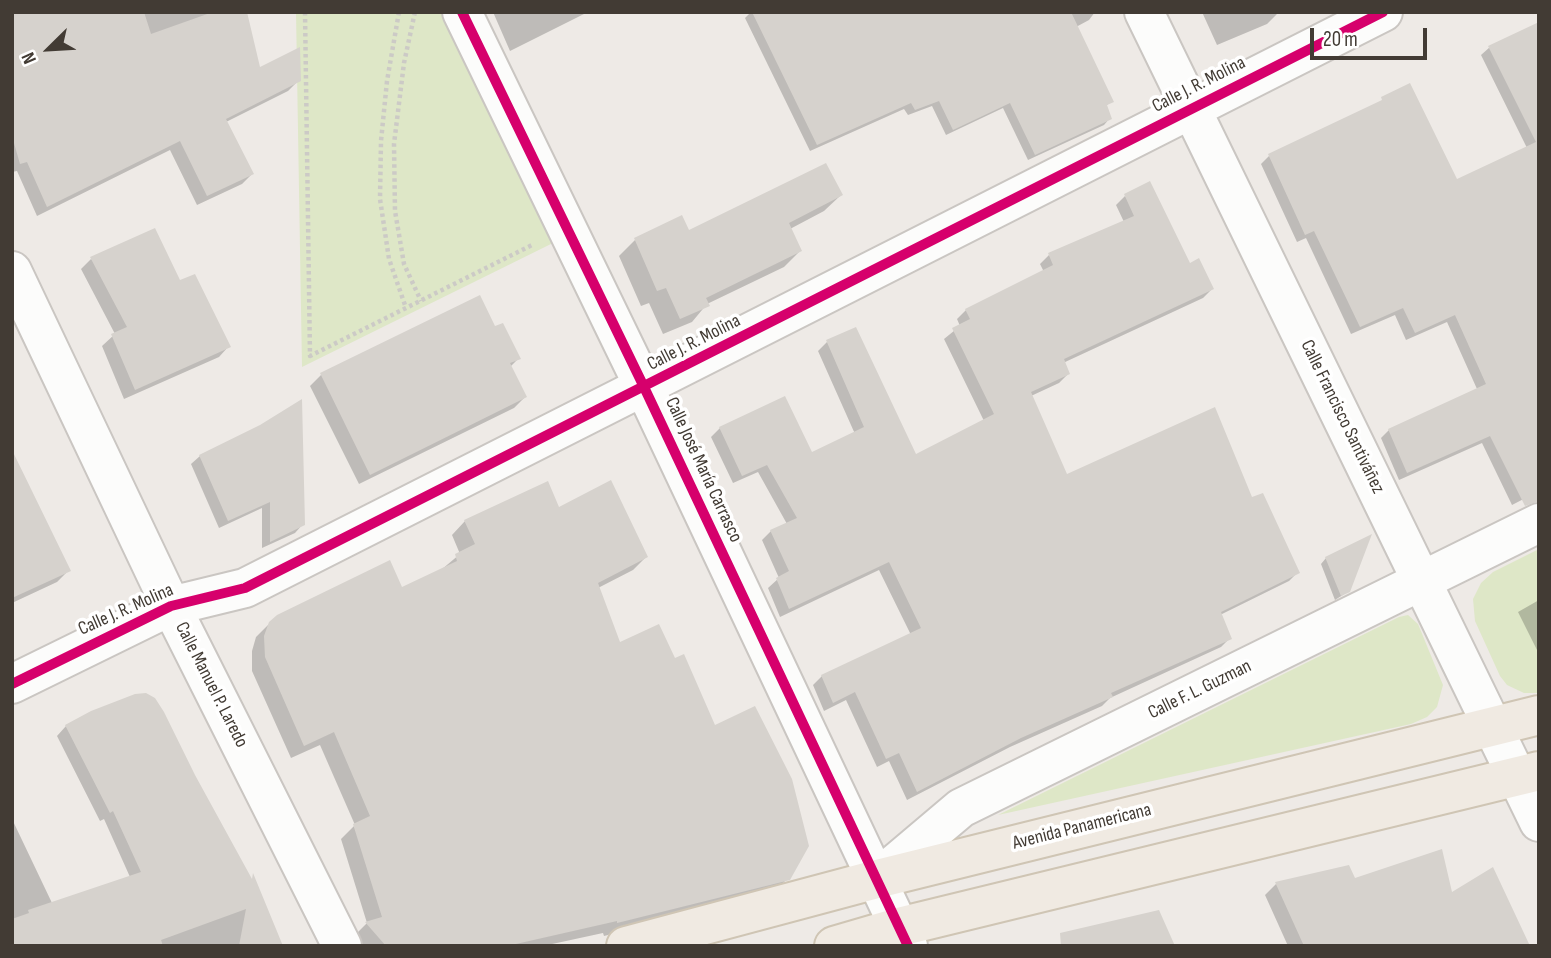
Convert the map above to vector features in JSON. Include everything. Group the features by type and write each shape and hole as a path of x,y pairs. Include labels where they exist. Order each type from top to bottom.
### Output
{"main road":[{"name":"Avenida Panamericana","path":"626,946 877,879 1539,715"},
{"path":"834,946 903,936 1527,773"}],"street":[{"name":"Calle José María Carrasco","path":"462,12 644,387 903,936"},
{"name":"Calle Francisco Santiváñez","path":"1144,12 1491,725 1527,773 1539,822"},
{"name":"Calle J. R. Molina","path":"12,684 171,606 245,589 1383,12"},
{"name":"Calle Manuel P. Laredo","path":"12,271 171,606 342,946"},
{"name":"Calle F. L. Guzman","path":"877,879 961,807 1539,523"}],"path":[{"path":"305,12 310,356 567,228"},
{"path":"399,12 381,142 380,200 389,259 406,308"},
{"path":"415,12 404,63 394,144 395,211 404,264 421,301"}],"green space":[{"path":"296,12 444,12 555,242 302,367"},
{"path":"1539,549 1539,693 1524,693 1507,685 1500,676 1475,621 1473,599 1481,583 1493,572"},
{"path":"1408,615 1418,624 1443,685 1437,707 1427,717 1411,724 998,815 1399,617"}],"building":[{"path":"12,12 144,12 151,34 213,12 247,12 260,67 300,47 301,81 226,119 254,174 207,196 180,141 47,207 27,162 20,164 12,136"},
{"path":"752,12 1071,12 1114,102 1107,105 1112,119 1035,155 1010,103 953,130 939,101 915,110 911,103 817,145"},
{"path":"1539,22 1539,501 1525,506 1490,436 1407,473 1388,429 1486,384 1455,315 1415,333 1403,308 1360,327 1314,231 1305,235 1268,154 1382,100 1381,97 1410,83 1457,179 1536,142 1488,46"},
{"path":"826,163 843,195 789,223 802,251 706,298 710,306 680,319 666,288 657,291 634,238 682,215 689,230"},
{"path":"1150,181 1190,263 1199,258 1214,289 1064,359 1070,374 1031,392 1067,474 1215,407 1252,497 1263,493 1300,573 1221,612 1232,639 1111,693 1113,697 1021,738 917,792 899,753 886,759 855,692 833,703 821,675 921,628 889,562 789,609 776,578 789,571 770,530 797,518 767,465 742,476 719,427 785,396 812,452 864,427 826,340 856,327 916,454 994,414 952,328 970,319 965,309 1053,265 1048,253 1134,216 1124,194"},
{"path":"155,228 180,280 195,274 231,347 135,390 111,334 127,327 90,257"},
{"path":"480,295 495,326 503,323 521,359 510,363 527,397 370,475 320,373"},
{"path":"302,399 305,525 270,542 270,502 228,521 199,455 260,425"},
{"path":"12,450 71,571 12,598"},
{"path":"611,480 648,557 598,583 620,642 659,624 675,658 684,654 715,725 755,706 792,779 809,846 790,880 617,923 507,946 386,946 365,922 382,917 353,824 370,816 334,732 304,746 265,657 264,636 269,622 277,615 390,560 402,587 457,561 455,554 475,544 464,520 548,481 559,507"},
{"path":"1372,534 1350,592 1341,596 1325,557"},
{"path":"146,693 155,698 164,712 252,879 253,873 283,946 239,946 246,909 161,940 163,946 12,946 12,919 29,913 28,910 141,872 113,811 110,813 65,725 91,711 135,694"},
{"path":"1442,849 1452,892 1493,867 1530,946 1304,946 1275,882 1349,865 1355,878"},
{"path":"1159,910 1175,946 1061,946 1060,933"}],"cycle path":[{"path":"462,12 644,387 908,946"},
{"path":"12,684 171,606 245,588 1383,12"}]}
